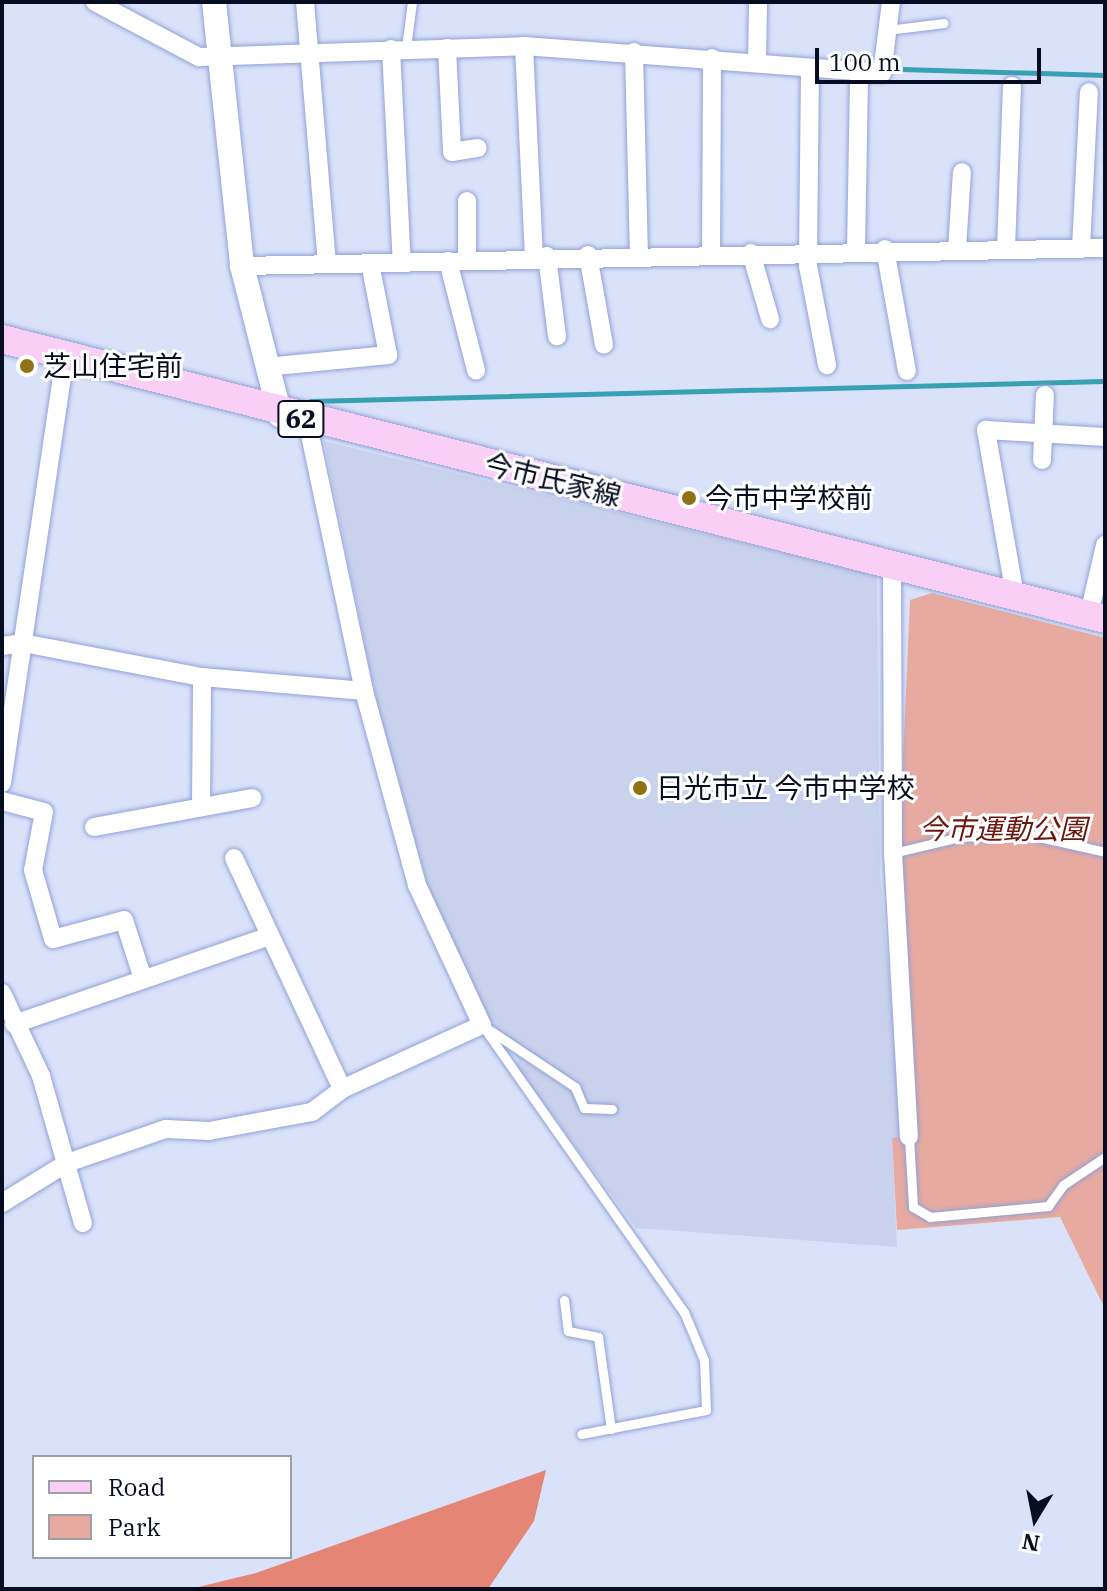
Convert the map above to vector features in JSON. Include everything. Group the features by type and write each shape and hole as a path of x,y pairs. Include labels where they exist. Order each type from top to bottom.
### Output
{"main road":[{"name":"今市氏家線","path":"2,339 280,415 892,562 1097,616"}],"street":[{"path":"95,2 199,57 307,50 524,46 882,73 891,2"},
{"path":"214,2 242,266 280,415"},
{"path":"305,2 327,263"},
{"path":"757,62 758,2"},
{"path":"524,46 540,256 557,336"},
{"path":"399,48 402,263"},
{"path":"447,48 452,152 478,148"},
{"path":"634,52 639,253"},
{"path":"711,253 712,58"},
{"path":"810,68 813,253 808,266 827,365"},
{"path":"856,251 859,72"},
{"path":"1006,249 1012,86"},
{"path":"1081,248 1089,92"},
{"path":"957,249 962,172"},
{"path":"467,201 457,260 476,370"},
{"path":"242,266 639,253 1105,248"},
{"path":"885,249 907,371"},
{"path":"751,253 770,319"},
{"path":"588,255 604,345"},
{"path":"266,367 388,355 370,263"},
{"path":"2,783 65,357"},
{"path":"1042,460 1045,395"},
{"path":"2,1203 67,1163 166,1129 209,1131 312,1112 342,1089 482,1025 432,930 364,691 307,421"},
{"path":"1015,595 986,430 1044,430 1105,437"},
{"path":"1097,616 1105,545"},
{"path":"892,562 893,853 909,1137"},
{"path":"2,646 23,643 202,677 364,691"},
{"path":"201,802 202,677"},
{"path":"94,827 201,802 252,798"},
{"path":"2,801 44,812 33,870 53,939 124,920 143,979"},
{"path":"234,858 266,937 342,1089"},
{"path":"14,1024 266,937"},
{"path":"2,993 41,1076 83,1223"}],"lane":[{"path":"399,48 412,2"},
{"path":"888,30 944,23"},
{"path":"893,853 959,837 1026,834 1105,852"},
{"path":"482,1025 575,1087 584,1108 612,1109"},
{"path":"482,1025 684,1312 704,1360 706,1410 581,1434"},
{"path":"909,1137 913,1207 930,1217 1048,1206 1063,1185 1105,1157"},
{"path":"564,1300 568,1331 600,1343 611,1429"}],"shaded area":[{"name":"日光市立 今市中学校","path":"324,441 877,576 880,873 903,1137 892,1139 897,1247 636,1228 515,1065 519,1060 484,1012 430,893 377,703"},
{"path":"546,1470 534,1521 488,1589 190,1589 256,1573"}],"green space":[{"name":"今市運動公園","path":"932,593 1105,638 1105,1309 1060,1217 897,1230 892,1138 903,1137 900,828 910,600"}],"waterway":[{"path":"902,69 1105,75"},
{"path":"310,401 1105,381"}],"place":[{"name":"芝山住宅前","path":"27,366"},
{"name":"今市中学校前","path":"689,498"},
{"name":"日光市立 今市中学校","path":"640,788"}]}
